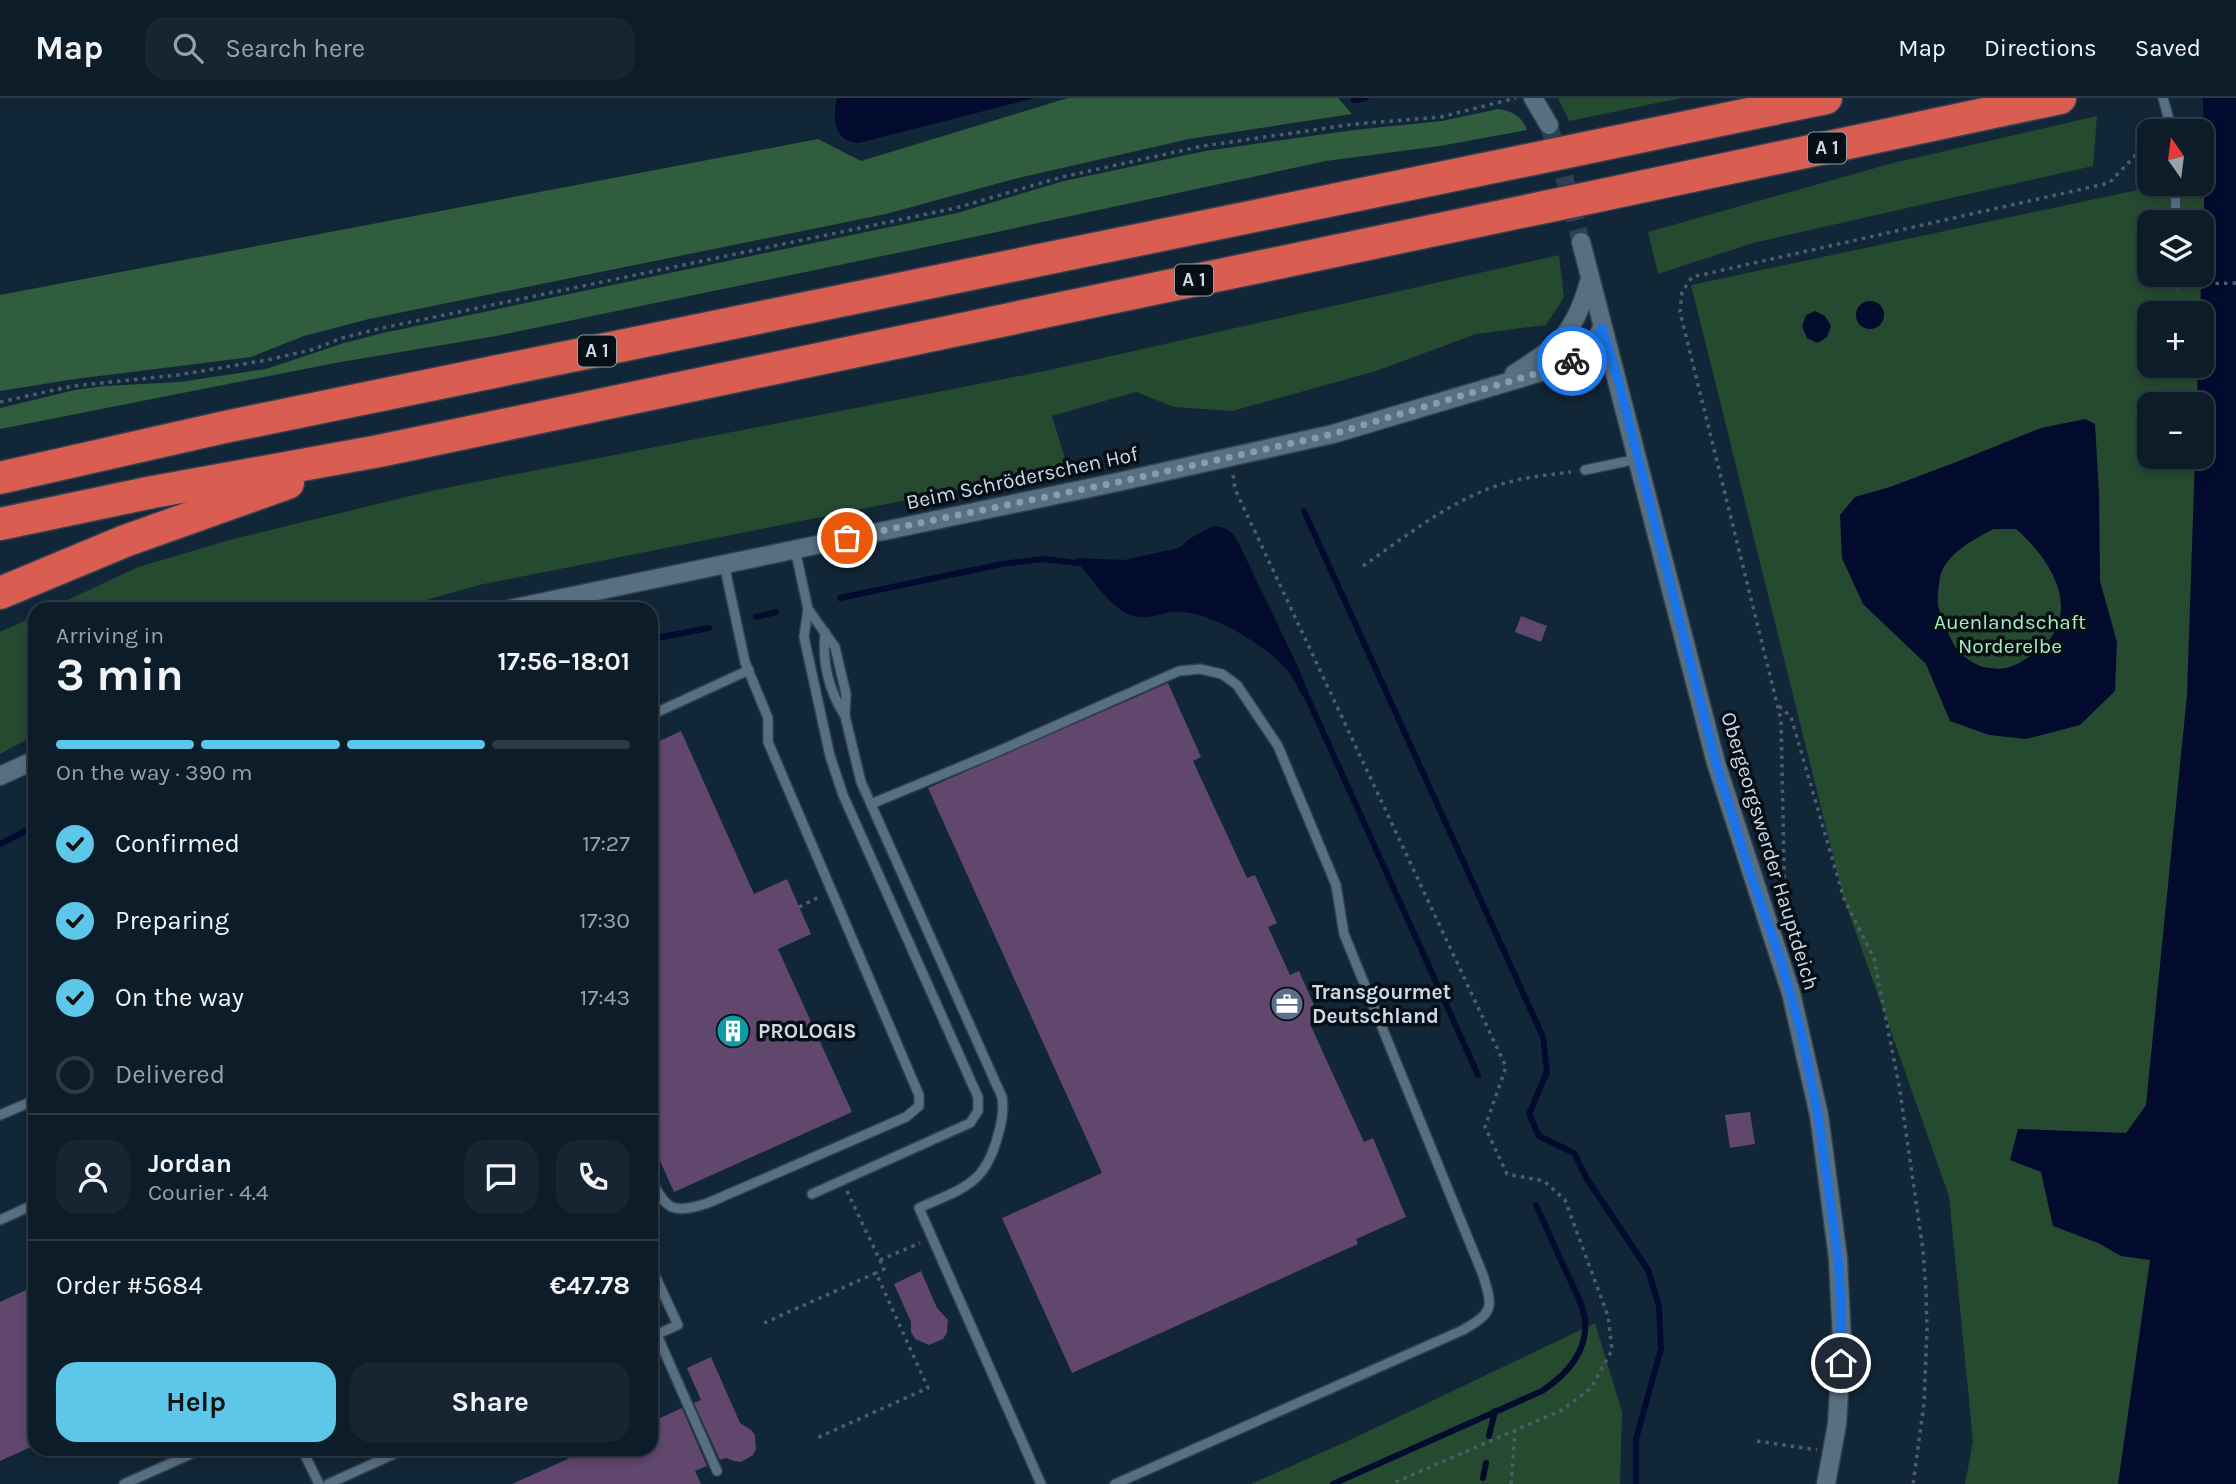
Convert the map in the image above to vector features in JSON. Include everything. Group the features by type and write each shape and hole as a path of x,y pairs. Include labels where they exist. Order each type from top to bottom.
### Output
{"highway":[{"name":"A 1","path":"0,478 225,427 1826,98"},
{"name":"A 1","path":"0,593 125,541 379,451 2060,98"},
{"path":"0,459 225,427"},
{"path":"0,524 153,492 379,451"}],"street":[{"path":"1534,98 1549,125"},
{"name":"Obergeorgswerder Hauptdeich","path":"1581,242 1712,751 1794,1006 1814,1091 1838,1258 1842,1342 1840,1385 1826,1484"},
{"name":"Beim Schröderschen Hof","path":"1498,384 1560,341 1572,328 1590,279"},
{"name":"Beim Schröderschen Hof","path":"543,602 1333,434 1568,363 1587,350 1602,328"},
{"path":"0,776 28,763"}],"lane":[{"path":"2163,98 2169,119"},
{"path":"1584,470 1637,459"},
{"path":"795,549 808,610 804,637 833,769 974,1085 979,1102 970,1123 812,1194"},
{"path":"658,1192 663,1202 679,1210 690,1209 906,1117 919,1106 919,1095 768,742 768,718 745,662 724,564"},
{"path":"808,610 835,646 846,694 845,716 856,766 871,804 1002,1097 1001,1123 987,1166 966,1186 919,1208 1041,1484"},
{"path":"871,804 1179,671 1200,669 1222,674 1237,685 1278,746 1336,885 1344,934 1483,1275 1490,1303 1484,1317 1471,1326 1115,1484"},
{"path":"658,712 749,670"},
{"path":"0,1115 28,1103"},
{"path":"0,1220 28,1207"},
{"path":"658,1282 678,1325 658,1334"},
{"path":"658,1345 717,1471"},
{"path":"124,1484 186,1456"},
{"path":"306,1456 319,1484"},
{"path":"328,1484 390,1456"}],"path":[{"path":"0,402 73,386 178,375 267,360 311,350 342,338 382,328 956,208 1062,177 1203,146 1354,124 1441,117 1516,98"},
{"path":"1775,943 1782,928 1785,907 1782,733 1680,312 1682,292 1692,277 2109,183 2137,152"},
{"path":"2214,283 2236,283"},
{"path":"1231,457 1235,489 1506,1067 1485,1128 1507,1174 1544,1181 1565,1200 1608,1316 1612,1350 1591,1388 1562,1410 1391,1484"},
{"path":"1363,566 1426,523 1475,495 1513,481 1584,470"},
{"path":"1777,705 1791,717 1842,893 1874,958 1900,1091 1923,1250 1926,1291 1924,1404 1913,1484"},
{"path":"799,906 833,891"},
{"path":"764,1323 884,1269 842,1180"},
{"path":"880,1260 932,1238"},
{"path":"817,1438 928,1388 876,1273"},
{"path":"1511,1484 1515,1431"},
{"path":"1757,1441 1832,1452"}],"green space":[{"path":"1068,98 1338,98 1352,114 1189,139 1014,179 886,214 369,319 304,336 251,357 0,391 0,295 818,139 861,161"},
{"path":"1558,98 1681,98 1569,121"},
{"path":"1498,109 1516,115 1527,130 1440,146 1326,161 496,336 335,363 0,429 0,408 75,390 180,382 266,369 383,333 957,213 1064,181 1205,151 1354,130 1442,121"},
{"path":"2097,116 2093,166 1753,243 1658,274 1648,232 1893,163"},
{"name":"Auenlandschaft Norderelbe","path":"2236,169 2236,1484 1965,1484 1973,1441 1949,1196 1843,896 1691,285 2137,190 2137,196 2214,196 2214,174"},
{"path":"1559,255 1564,297 1546,325 1476,334 1376,371 1232,411 1174,407 1136,392 1052,416 1068,468 479,585 420,602 64,602 138,567 233,539 435,490 1045,371"},
{"path":"28,619 28,739 0,754 0,632"},
{"path":"1595,1323 1622,1412 1620,1484 1251,1484 1350,1440"}],"water":[{"path":"837,98 1035,98 859,143 844,138 837,128"},
{"path":"2203,98 2236,98 2236,1484 2118,1484 2150,1260 2121,1256 2098,1243 2053,1226 2041,1172 2010,1160 2018,1129 2126,1133 2146,1105 2187,695 2195,469 2214,469 2214,392 2197,392 2198,378 2214,378 2214,301 2200,301 2201,287 2214,287 2214,210 2204,210 2204,196 2214,196 2214,119 2204,119"},
{"path":"1870,301 1880,305 1884,315 1880,325 1870,329 1860,325 1856,315 1860,305"},
{"path":"1815,311 1825,316 1831,326 1827,337 1818,343 1807,338 1802,326 1806,315"},
{"path":"2085,419 2095,424 2100,581 2117,642 2115,691 2080,725 2026,739 1989,735 1950,721 1926,664 1863,604 1842,558 1840,515 1855,497 1890,487 2041,428","holes":["1993,529 2016,529 2043,559 2053,575 2061,610 2057,627 2047,643 2029,657 2008,668 1984,667 1959,652 1949,635 1938,605 1941,573 1956,552 1978,537"]},
{"path":"1213,526 1228,530 1238,542 1309,695 1302,696 1289,672 1268,652 1211,619 1183,612 1148,617 1126,613 1106,597 1076,558 1124,560 1179,548"}],"building":[{"path":"1521,616 1547,626 1541,642 1515,632"},
{"path":"1168,683 1201,757 1193,761 1247,878 1255,875 1277,923 1268,927 1290,975 1299,971 1320,1019 1310,1024 1364,1142 1373,1138 1406,1217 1356,1239 1358,1244 1072,1373 1002,1218 1102,1173 928,788"},
{"name":"PROLOGIS","path":"681,731 754,894 787,879 811,934 778,949 852,1112 674,1192 658,1157 658,742"},
{"path":"1750,1112 1755,1144 1730,1148 1725,1115"},
{"path":"921,1271 937,1308 948,1320 947,1333 943,1339 929,1345 915,1339 911,1332 911,1322 894,1284"},
{"path":"28,1289 28,1448 0,1461 0,1302"},
{"path":"711,1357 740,1423 755,1435 756,1449 753,1455 741,1462 726,1458 720,1460 694,1403 701,1400 687,1368"},
{"path":"682,1408 707,1466 695,1471 701,1484 512,1484 574,1456 658,1456 658,1419"}],"waterway":[{"path":"1354,100 1366,98"},
{"path":"1304,511 1543,1037 1547,1072 1529,1114 1539,1136 1574,1153 1587,1179 1648,1270 1659,1306 1661,1349 1636,1439 1636,1484"},
{"path":"840,598 1002,564 1044,559 1086,564"},
{"path":"756,617 776,612"},
{"path":"658,638 709,628"},
{"path":"1304,690 1478,1075"},
{"path":"0,844 28,830"},
{"path":"1333,1484 1542,1391 1574,1362 1583,1342 1584,1314 1536,1205"},
{"path":"1489,1436 1495,1411"},
{"path":"1483,1478 1486,1463"}],"tunnel":[{"path":"1549,125 1581,242"}],"way so far":[{"path":"847,538 1333,434 1572,361"}],"place":[{"name":"Transgourmet Deutschland","path":"1287,1004"},
{"name":"PROLOGIS","path":"733,1031"}],"route":[{"path":"1572,361 1587,350 1602,328 1614,363 1716,763 1791,993 1811,1079 1825,1158 1838,1258 1841,1363"}]}
